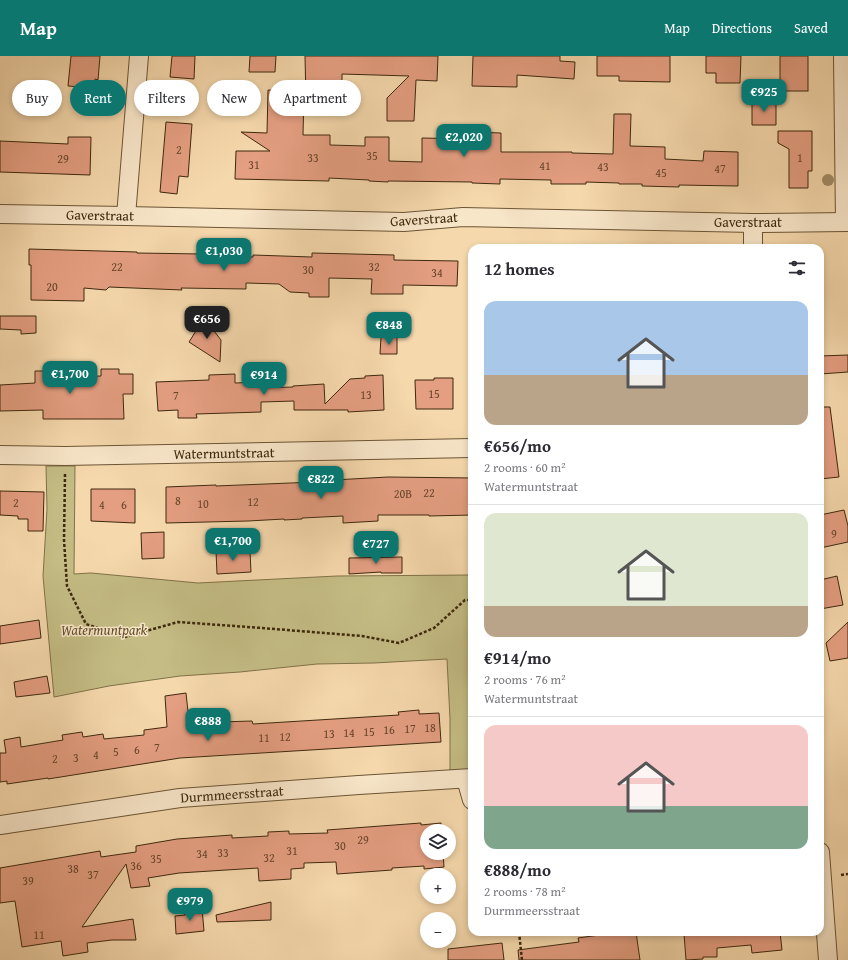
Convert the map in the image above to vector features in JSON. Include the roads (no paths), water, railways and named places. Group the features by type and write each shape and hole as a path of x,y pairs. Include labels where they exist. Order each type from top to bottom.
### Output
{"street":[{"path":"126,216 139,56"},
{"path":"843,56 846,222"},
{"name":"Gaverstraat","path":"0,214 404,222 463,217 753,223 846,222"},
{"path":"753,223 753,244"},
{"name":"Watermuntstraat","path":"0,455 65,456 468,448"},
{"name":"Durmmeersstraat","path":"0,825 180,798 359,784 468,778"},
{"path":"824,906 828,960"}],"park label":[{"name":"Watermuntpark","path":"104,630"}]}
